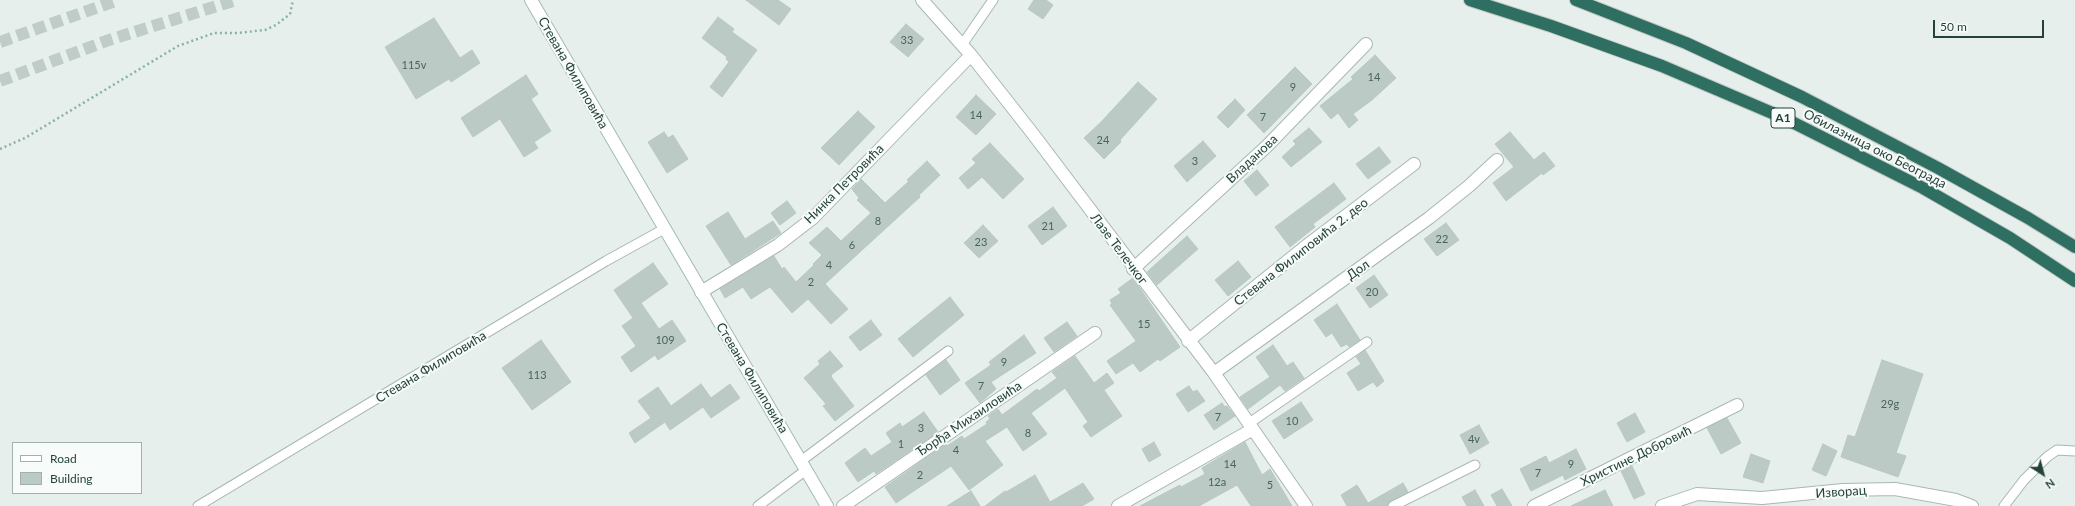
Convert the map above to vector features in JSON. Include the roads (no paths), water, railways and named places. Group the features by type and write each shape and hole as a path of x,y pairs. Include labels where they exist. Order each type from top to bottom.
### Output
{"highway":[{"name":"Обилазница око Београда","path":"1470,0 1551,26 1662,66 1784,118 1923,188 2010,238 2075,281"},
{"name":"Обилазница око Београда","path":"1576,0 1686,43 1783,88 1886,140 2028,218 2075,247"}],"street":[{"name":"Стевана Филиповића","path":"531,0 827,506"},
{"name":"Лазе Телечког","path":"922,0 970,55 1214,374 1306,506"},
{"name":"Владанова","path":"1133,269 1267,146 1366,44"},
{"name":"Нинка Петровића","path":"701,292 778,245 813,218 970,55"},
{"name":"Дол","path":"1214,374 1429,218 1469,186 1497,160"},
{"name":"Стевана Филиповића 2. део","path":"1188,341 1310,243 1414,164"},
{"name":"Ђорђа Михаиловића","path":"843,506 1095,333"},
{"name":"Христине Добровић","path":"1534,506 1738,405"},
{"path":"1118,506 1251,426"},
{"name":"Изворац","path":"1662,506 1697,494 1762,498 1781,502 1843,490 1895,489 1956,500 1972,506"}],"lane":[{"path":"962,45 993,0"},
{"name":"Стевана Филиповића","path":"198,506 606,261 664,229"},
{"path":"1251,426 1367,342"},
{"path":"758,506 804,466 948,351"},
{"path":"2004,506 2024,480 2047,457 2057,450 2075,451"},
{"path":"1393,506 1474,465"}],"tunnel":[{"path":"0,42 118,0"},
{"path":"0,81 109,40 236,0"}]}
